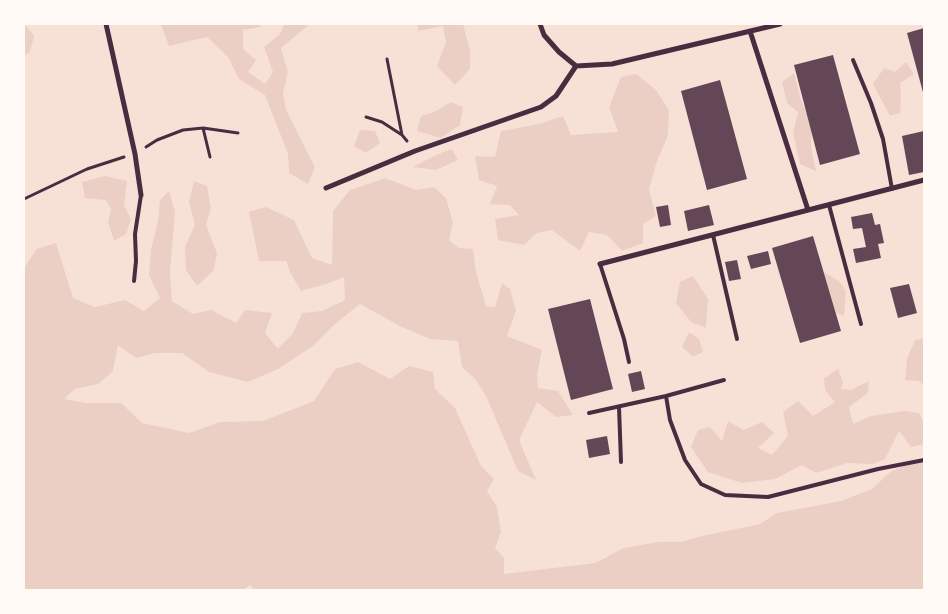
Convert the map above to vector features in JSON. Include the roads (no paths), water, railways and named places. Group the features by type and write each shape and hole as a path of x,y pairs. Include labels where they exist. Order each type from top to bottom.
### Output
{"street":[{"path":"106,24 135,154 141,195"},
{"path":"540,24 544,35 558,52 576,66 612,64 780,24"},
{"path":"750,31 808,210"},
{"path":"326,188 415,151 541,107 556,96 576,66"},
{"path":"600,264 924,180"}],"lane":[{"path":"853,60 871,103 883,139 892,189"},
{"path":"134,281 136,261 135,234 141,195"},
{"path":"828,205 861,324"},
{"path":"712,235 737,339"},
{"path":"600,264 624,339 629,362"},
{"path":"589,413 666,396 724,380"},
{"path":"666,396 670,420 684,460 701,484 725,495 768,498 878,469 924,460"},
{"path":"619,407 621,462"}]}
